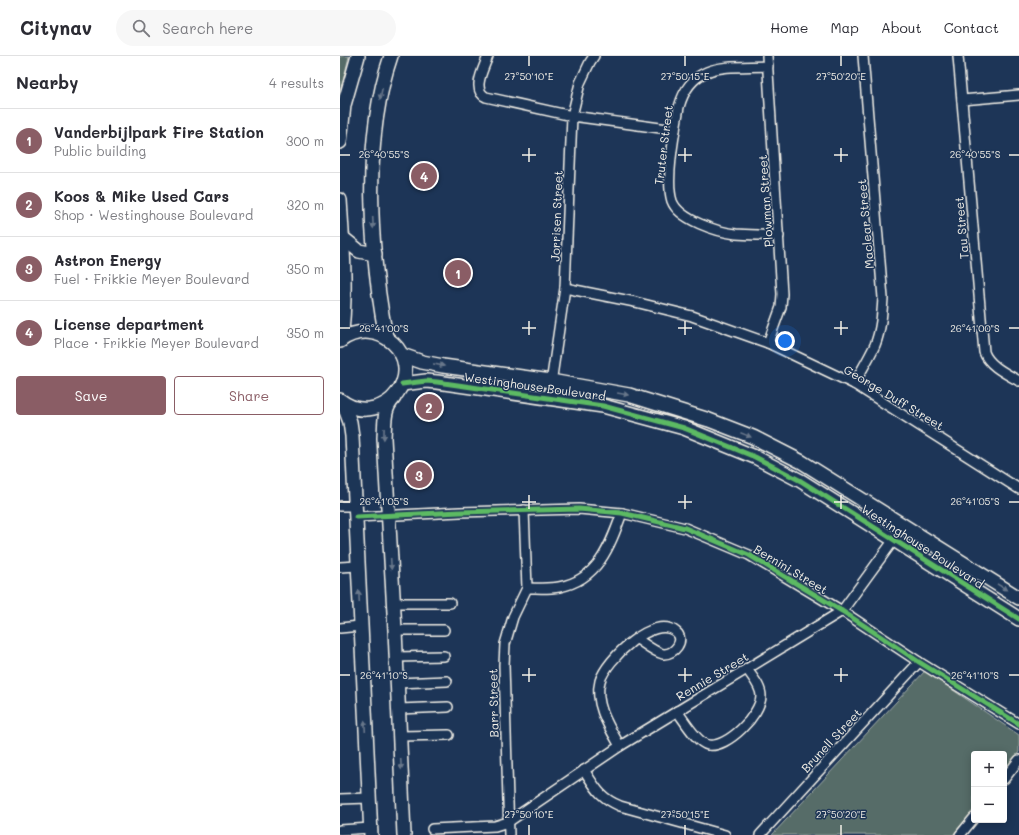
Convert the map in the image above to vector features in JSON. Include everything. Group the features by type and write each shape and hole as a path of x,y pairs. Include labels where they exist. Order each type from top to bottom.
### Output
{"main road":[{"path":"340,142 344,105 358,56"},
{"path":"386,337 382,317 375,254 372,185 373,153 377,115 390,56"},
{"path":"340,200 344,314 340,340"},
{"path":"342,238 359,251 375,254"},
{"path":"340,340 355,332 363,331 386,337 395,345 402,355 404,364 402,384 394,398 389,403 386,412 384,438 399,709 404,835"},
{"name":"Westinghouse Boulevard","path":"402,355 422,362 443,366 551,381 630,395 709,420 753,437 802,462 1019,598"},
{"name":"Westinghouse Boulevard","path":"402,384 426,381 549,397 602,406 684,428 755,457 801,481 1019,619"},
{"path":"342,401 360,409 369,409 378,407 394,398"},
{"path":"342,401 350,422 352,436 371,832"}],"street":[{"path":"488,56 479,81 479,91 486,97 572,116 675,130"},
{"name":"Jorrisen Street","path":"549,397 565,288 572,116 580,83 594,56"},
{"name":"Plowman Street","path":"767,56 782,294 781,307 768,343"},
{"name":"Maclear Street","path":"854,384 875,345 880,329 883,298 863,56"},
{"name":"Tau Street","path":"958,56 984,352 986,359 993,365 1019,381"},
{"name":"Truter Street","path":"768,66 711,70 696,77 690,83 682,97 675,130 669,184 673,203 678,210 694,220 712,228 734,234 779,236"},
{"path":"962,100 1019,95"},
{"name":"George Duff Street","path":"565,288 635,302 692,316 768,343 854,384 1019,489"},
{"name":"Bernini Street","path":"340,506 356,512 389,515 579,509 622,513 685,528 749,554 842,611 919,662 1019,724"},
{"path":"524,510 528,588 559,587 588,575 603,558 612,542 622,513"},
{"name":"Rennie Street","path":"508,822 620,746 842,611 904,526"},
{"path":"340,567 358,566"},
{"name":"Barr Street","path":"509,835 504,665 505,644 513,617 528,588"},
{"path":"393,603 450,603"},
{"path":"340,628 360,626"},
{"path":"395,630 444,630"},
{"path":"620,746 608,725 601,708 599,696 600,682 605,668 625,647 637,639"},
{"path":"396,657 444,656"},
{"name":"Brunell Street","path":"760,835 919,662"},
{"path":"677,712 691,730 704,744 708,746 720,744 732,737 744,727 752,717 761,699 759,688 747,669"},
{"path":"397,683 447,681"},
{"path":"399,709 448,707"},
{"path":"400,736 449,735"},
{"path":"1007,775 1019,760"},
{"path":"584,770 604,799 610,802 725,835"},
{"path":"340,799 369,798"},
{"path":"432,829 495,826 508,822"},
{"path":"960,835 971,822"},
{"path":"340,830 371,832"}],"green space":[{"path":"340,56 349,56 340,94"},
{"path":"925,671 1019,735 1019,752 1007,767 1007,751 971,751 971,813 953,835 772,835"}],"cycle path":[{"path":"402,384 426,381 437,382 603,406 684,428 755,457 801,481 1019,619"},
{"path":"356,517 460,512 579,509 622,513 685,528 749,555 842,611 919,662 1019,724"}],"place":[{"name":"License department","path":"424,176"},
{"name":"Vanderbijlpark Fire Station","path":"458,273"},
{"name":"Koos & Mike Used Cars","path":"429,407"},
{"name":"Astron Energy","path":"419,475"}]}
